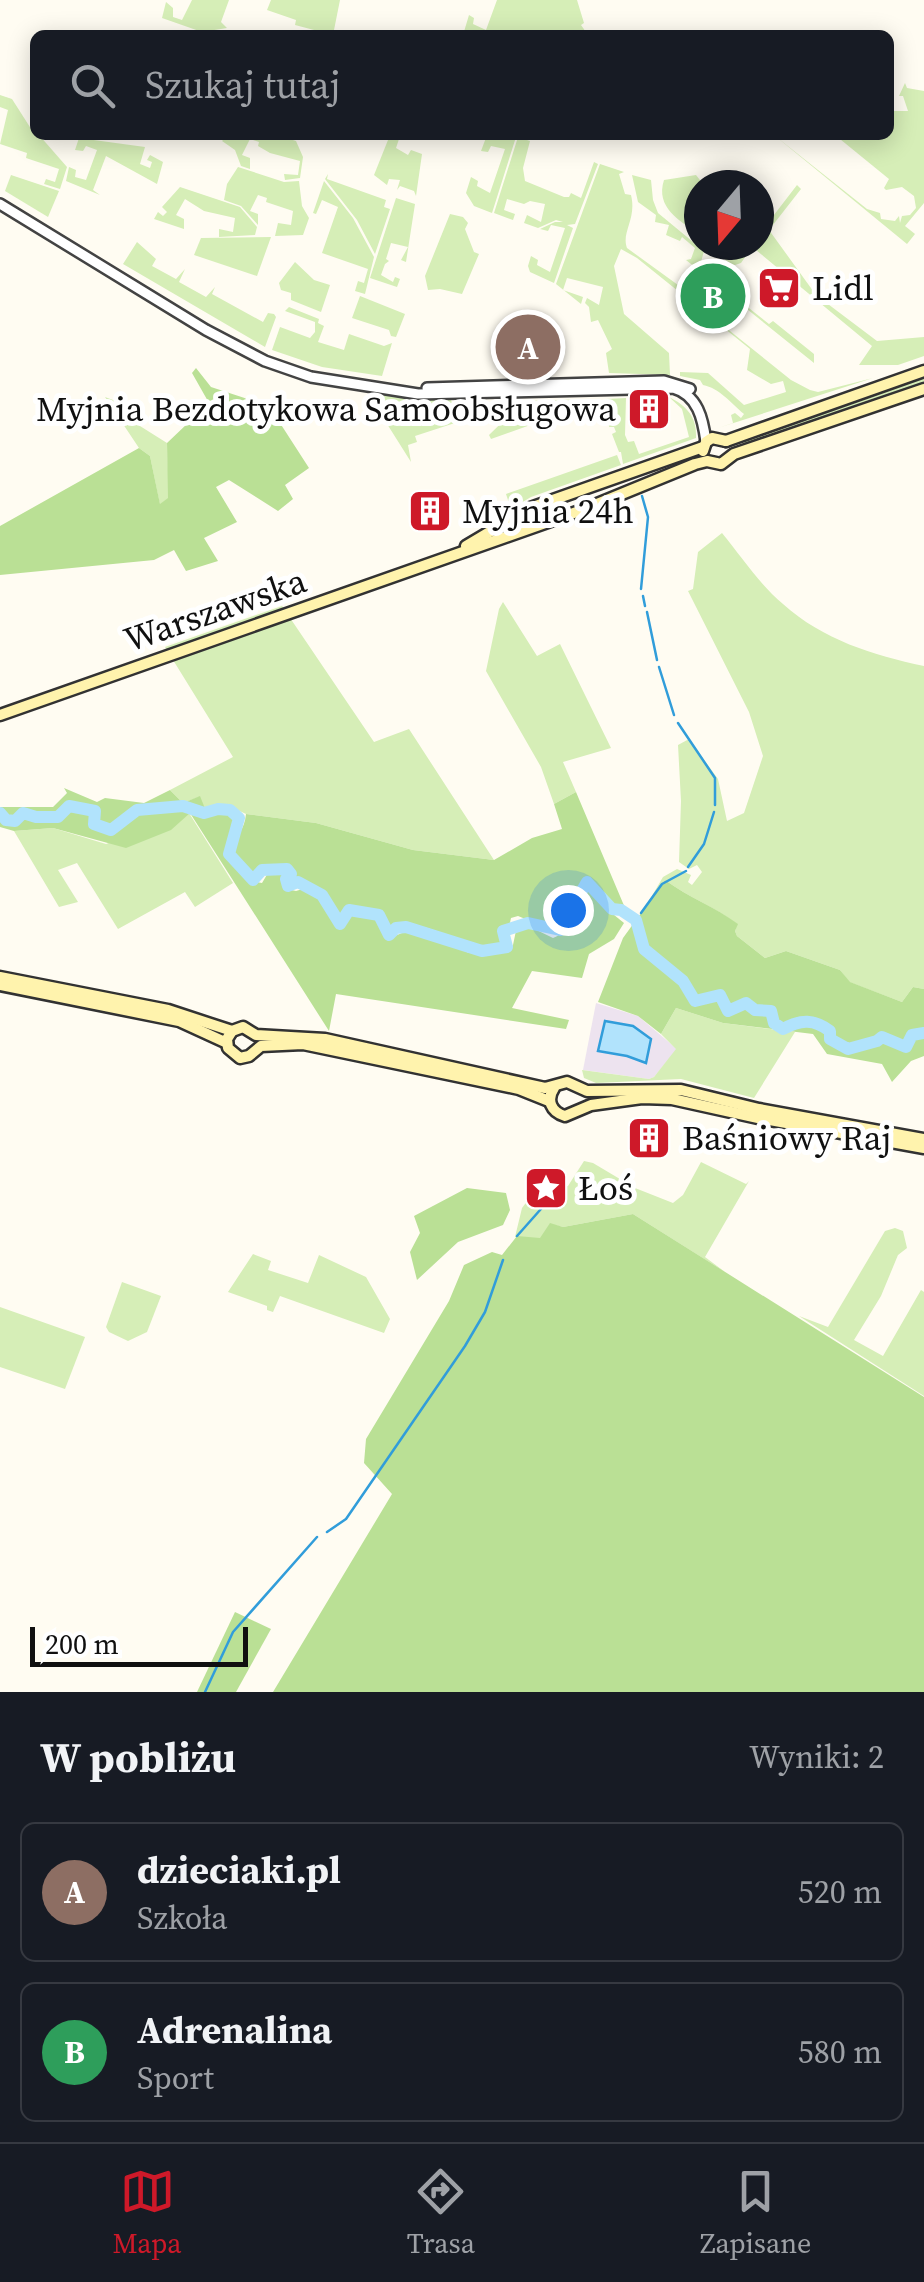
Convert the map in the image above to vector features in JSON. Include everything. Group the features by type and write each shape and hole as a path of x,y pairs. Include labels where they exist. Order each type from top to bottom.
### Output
{"main road":[{"name":"Warszawska","path":"448,557 513,516 713,442 924,371"},
{"path":"707,460 713,442 730,448 729,456 924,389"},
{"name":"Warszawska","path":"0,715 566,515 707,460 718,464 729,456"},
{"path":"559,499 566,515"},
{"path":"0,981 181,1013 230,1037"},
{"path":"230,1037 247,1028 256,1035 326,1039 554,1088 567,1082 580,1088 681,1090 924,1139"},
{"path":"256,1035 257,1049"},
{"path":"230,1037 231,1053 240,1058 279,1044 324,1047 519,1089 550,1101"},
{"path":"554,1088 552,1109 562,1116 642,1098 672,1098 744,1116 924,1148"},
{"path":"580,1088 584,1098 581,1109"}],"street":[{"path":"0,204 236,347 311,378 418,394 674,388 695,402 713,442"}],"shaded area":[{"path":"596,1003 638,1016 677,1049 654,1077 583,1070"}],"green space":[{"path":"192,0 229,0 221,22 227,28 196,30 162,18 166,2 173,8 173,17 182,20"},
{"path":"271,0 340,0 334,30 295,25 296,20 267,10"},
{"path":"497,0 577,0 584,30 486,30"},
{"path":"469,15 474,18 473,24 486,30 464,30"},
{"path":"905,83 907,88 924,91 924,203 905,226 915,234 907,244 780,140 867,209 880,213 881,219 895,221 899,216 900,223 902,216 910,215 916,208 914,196 902,187 886,190 889,179 841,140 894,140 894,111 908,111 903,96 899,96"},
{"path":"0,95 12,99 30,127 30,140 43,140 67,167 60,189 44,184 46,179 55,182 59,169 0,144 8,110 0,107"},
{"path":"78,140 145,147 140,164 150,168 150,155 163,162 157,184 106,156 93,190 100,195 66,181 69,167 76,170 75,177 86,180 97,150 86,146 83,151 75,150"},
{"path":"250,140 242,155 250,158 250,169 241,166 235,150 222,141"},
{"path":"253,140 296,141 303,157 300,178 285,180 284,174 298,175 300,161 270,153 258,146 259,142"},
{"path":"388,140 399,140 396,148 408,155 411,150 422,154 416,196 414,191 400,186 397,190 400,180 389,179 387,185 374,175"},
{"path":"485,140 515,140 492,213 474,206 466,193 471,177 478,181 477,186 490,193 505,149 491,146 488,152 481,151"},
{"path":"517,140 530,141 523,168 525,181 564,197 571,193 581,198 594,162 598,164 575,224 567,225 573,228 554,283 530,272 528,266 531,256 538,260 537,265 550,272 565,228 551,225 548,231 540,229 555,222 563,222 556,220 538,228 524,223 527,215 541,222 545,204 530,201 524,204 507,199 504,210 515,214 513,220 494,213"},
{"path":"600,164 624,172 619,174 632,204 627,248 678,285 685,279 680,291 791,380 818,392 873,378 718,428 733,423 731,415 735,413 741,418 744,414 720,393 700,380 680,376 680,372 708,373 744,405 786,392 783,381 771,384 747,370 750,349 621,249 614,266 624,314 669,353 670,375 609,373 606,353 612,349 598,320 591,322 585,303 587,298 599,305 603,287 567,278 563,290 556,284"},
{"path":"238,167 284,182 299,181 302,206 309,218 303,235 275,236 278,223 291,225 293,211 266,202 267,198 258,195 250,211 258,214 258,225 241,206 224,200 227,184"},
{"path":"328,174 327,179 386,200 384,207 390,209 375,254 357,220 325,179"},
{"path":"11,175 59,191 48,217 5,191"},
{"path":"632,175 651,180 658,213 684,239 680,241 666,235 669,225 655,222 656,215 638,202"},
{"path":"684,177 684,223 666,206 664,180"},
{"path":"324,181 353,218 374,257 365,294 355,291 358,281 364,283 368,269 322,253 338,207 322,200 316,214 313,213"},
{"path":"797,185 801,189 774,224 774,215"},
{"path":"180,187 240,207 257,227 255,235 219,237 219,229 233,232 235,218 204,211 185,199 176,215 184,219 184,229 154,219 158,212 163,216 167,212 162,207"},
{"path":"396,198 415,204 406,262 401,260 408,247 391,243 386,259 389,261 381,275 393,282 395,277 400,279 397,287 370,278"},
{"path":"450,214 463,217 468,223 465,229 474,252 479,254 462,294 428,290 425,276"},
{"path":"271,237 257,276 194,255 201,238"},
{"path":"774,237 816,295 877,341 924,337 924,356 898,365 859,365 872,346 768,260 774,260"},
{"path":"137,242 156,259 152,266 176,279 185,269 179,282 206,297 215,287 212,294 263,322 268,313 274,314 265,347 123,264"},
{"path":"686,260 702,260 709,269 706,274 814,354 814,363"},
{"path":"295,262 314,280 330,285 321,312 291,300 291,293 281,290 279,283"},
{"path":"564,290 583,297 581,304"},
{"path":"360,296 405,314 396,337 389,330 352,318"},
{"path":"289,307 319,319 318,323 324,326 318,342 344,350 349,334 384,346 392,343 382,376 322,367 272,350 280,327 310,338 315,332 315,322 285,311"},
{"path":"196,368 211,387 269,406 309,468 285,485 293,499 278,511 229,480 216,487 237,522 204,538 218,561 186,571 174,550 154,560 0,575 0,526 139,448 150,456 160,504 168,498 167,443 209,403 192,373"},
{"path":"924,375 924,384 745,447 743,439"},
{"path":"379,394 451,399 452,404 462,404 467,422 415,436 417,442 408,445 411,462 377,408 374,399"},
{"path":"105,397 121,403 132,421 167,443 169,498 160,505 150,456 139,448"},
{"path":"669,397 690,413 696,438 623,464 612,434 616,432 609,427 606,399 626,398 625,435 628,442 634,441 639,454 689,437 682,409"},
{"path":"593,399 591,406 491,439 489,435 524,401"},
{"path":"617,455 621,465 531,497 511,509 506,494"},
{"path":"722,533 759,579 798,617 832,637 868,651 924,666 924,989 913,987 902,1002 849,982 840,970 786,951 765,958 737,936 737,924 665,880 646,906 663,877 677,869 691,875 688,882 692,885 702,872 697,865 689,869 679,862 678,745 689,739 718,779 727,821 744,813 763,756 749,712 688,591 693,589 698,552"},
{"path":"503,602 537,656 560,644 611,748 563,762 576,792 554,804 541,767 486,671"},
{"path":"282,606 374,742 409,729 494,860 413,850 316,823 246,814 227,805 206,811 199,797 183,803 170,790 233,757 165,647"},
{"path":"64,788 97,802 105,798 144,803 170,790 183,803 200,796 206,811 185,803 186,808 208,817 218,811 238,819 229,837 227,854 242,872 262,883 268,873 286,873 283,882 287,889 309,887 340,926 353,913 377,917 390,938 409,930 469,953 508,952 518,921 553,938 585,916 591,902 583,897 588,886 603,906 624,923 614,939 589,954 582,978 532,971 512,1008 569,1020 566,1029 336,994 329,1031 190,813 171,830 126,848 53,828 14,831 0,827 0,807 53,807 67,793"},
{"path":"576,792 628,915 588,879 582,882 576,899 586,904 583,911 555,931 518,916 511,918 505,946 465,944 413,925 390,931 378,911 350,908 340,921 314,885 289,884 293,875 288,867 262,868 259,876 252,877 232,852 246,814 316,823 413,850 494,860 532,838 562,829 554,804"},
{"path":"189,813 233,883 195,907 185,892 118,929 77,863 58,870 78,902 59,907 14,831 53,828 106,844"},
{"path":"665,880 738,924 737,936 765,958 786,951 840,970 850,982 902,1002 913,987 924,989 924,1056 911,1061 892,1082 882,1064 827,1054 813,1034 723,1023 676,1008 661,1034 638,1016 598,1002 623,938"},
{"path":"676,1008 723,1023 795,1032 754,1098 681,1079 596,1083 584,1078 582,1070 654,1077 676,1049 661,1034"},
{"path":"584,1161 673,1203 683,1195 701,1162 746,1184 749,1181 705,1257 725,1272 633,1214 563,1227 550,1224 540,1239 515,1237 522,1208 540,1184 568,1186"},
{"path":"467,1188 506,1193 510,1210 503,1225 458,1242 417,1280 410,1252 420,1233 414,1216"},
{"path":"633,1214 924,1397 924,1692 273,1692 392,1494 364,1463 366,1439 449,1301 464,1265 492,1252 502,1255 517,1236 540,1238 550,1223 563,1227"},
{"path":"885,1231 903,1231 907,1248 898,1255 881,1296 854,1340 883,1356 921,1290 924,1292 924,1396 799,1316 828,1327"},
{"path":"253,1254 271,1261 268,1270 308,1283 319,1255 366,1277 390,1319 384,1333 280,1296 273,1312 267,1306 228,1292"},
{"path":"122,1282 161,1296 147,1332 128,1341 106,1327"},
{"path":"0,1307 85,1337 65,1389 0,1367"},
{"path":"235,1612 271,1629 236,1692 197,1692"}],"water":[{"path":"605,1021 633,1026 651,1039 646,1063 598,1051"}],"waterway":[{"path":"641,589 648,517 642,496"},
{"path":"643,596 645,606"},
{"path":"647,612 657,660"},
{"path":"659,667 674,715"},
{"path":"678,723 715,778 715,805"},
{"path":"0,813 6,820 15,821 23,813 58,817 69,806 95,811 94,824 111,830 137,810 183,806 204,813 230,810 239,818 229,854 253,880 262,870 287,869 291,874 286,879 288,886 298,882 322,895 340,924 349,910 379,915 389,935 396,928 406,927 482,951 507,947 503,931 528,923 560,930 585,908 583,900 577,899 587,882 612,909 636,920 644,949 683,981 695,1001 720,995 728,1011 746,1003 755,1010 771,1011 774,1023 783,1029 813,1022 830,1031 830,1039 848,1049 882,1037 906,1047 912,1035 924,1033"},
{"path":"688,867 704,844 714,812"},
{"path":"641,913 662,884 686,871"},
{"path":"517,1236 556,1192"},
{"path":"327,1532 346,1519 465,1346 485,1312 503,1260"},
{"path":"205,1692 233,1632 317,1537"}],"place":[{"name":"Lidl","path":"779,288"},
{"name":"Adrenalina","path":"713,296"},
{"name":"dzieciaki.pl","path":"528,347"},
{"name":"Myjnia Bezdotykowa Samoobsługowa","path":"649,409"},
{"name":"Myjnia 24h","path":"430,511"},
{"name":"Baśniowy Raj","path":"649,1138"},
{"name":"Łoś","path":"546,1188"}]}
